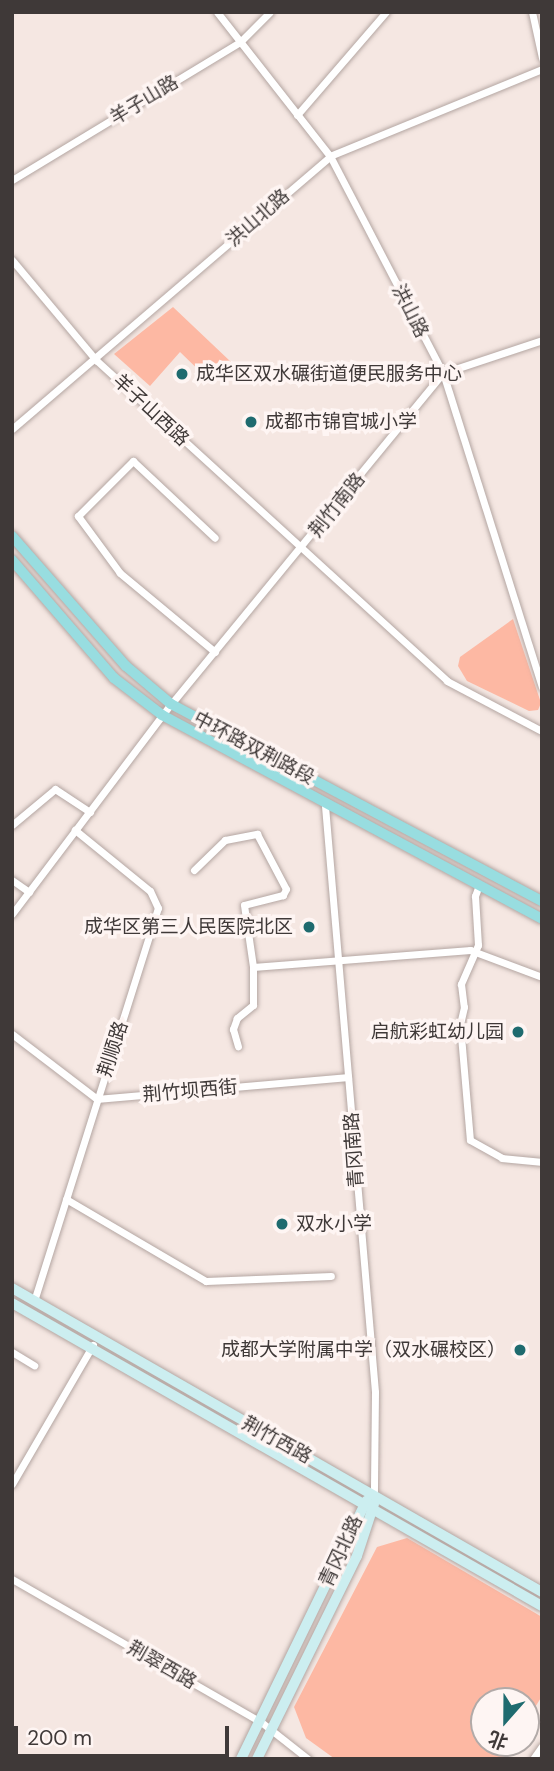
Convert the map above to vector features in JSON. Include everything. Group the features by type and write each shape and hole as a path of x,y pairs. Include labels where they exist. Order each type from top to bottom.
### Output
{"main road":[{"name":"中环路双荆路段","path":"12,536 126,666 171,704 542,901"},
{"name":"中环路双荆路段","path":"12,560 114,678 162,715 326,806 542,919"},
{"name":"荆竹西路","path":"12,1288 94,1343 363,1504 542,1606"},
{"name":"荆竹西路","path":"12,1303 94,1343 374,1494 542,1592"},
{"name":"青冈北路","path":"242,1759 363,1504 374,1494"},
{"name":"青冈北路","path":"257,1759 374,1510 374,1494"}],"street":[{"name":"洪山路","path":"217,12 330,156 443,373 542,687"},
{"name":"羊子山路","path":"12,180 240,42 270,12"},
{"path":"297,115 386,12"},
{"path":"532,12 542,58"},
{"name":"洪山北路","path":"12,429 96,360 330,156 542,69"},
{"name":"羊子山西路","path":"12,260 96,360 447,681 542,731"},
{"path":"443,373 542,341"},
{"name":"荆竹南路","path":"12,914 162,715 443,373"},
{"path":"215,538 133,461 78,516 120,573 215,652"},
{"path":"12,825 55,789 90,812"},
{"name":"青冈南路","path":"326,806 375,1392 374,1494"},
{"name":"荆顺路","path":"34,1301 158,908 150,891 75,830"},
{"path":"194,870 225,841 257,834 286,889 284,895 244,905 253,967 253,1005 237,1018 233,1029 238,1046"},
{"path":"12,880 29,892"},
{"path":"479,885 475,896 476,952 461,984 464,1007 460,1024 470,1140 502,1158 539,1158 542,1162"},
{"path":"253,967 476,952 542,976"},
{"path":"12,1034 97,1099"},
{"name":"荆竹坝西街","path":"97,1099 348,1077"},
{"path":"66,1199 206,1281 331,1276"},
{"path":"12,1484 94,1343"},
{"path":"12,1352 34,1365"},
{"name":"荆翠西路","path":"12,1579 261,1722 307,1759"},
{"path":"533,1759 542,1746"}],"shaded area":[{"path":"173,307 231,362 210,381 180,352 150,386 114,354"},
{"path":"513,619 541,703 538,710 529,711 467,681 458,666 460,657"},
{"path":"407,1538 542,1617 540,1699 540,1687 470,1687 470,1757 505,1757 504,1759 335,1759 306,1738 294,1707 377,1547"}],"place":[{"name":"成华区双水碾街道便民服务中心","path":"182,374"},
{"name":"成都市锦官城小学","path":"251,422"},
{"name":"成华区第三人民医院北区","path":"309,927"},
{"name":"启航彩虹幼儿园","path":"518,1032"},
{"name":"双水小学","path":"282,1224"},
{"name":"成都大学附属中学（双水碾校区）","path":"520,1350"}]}
